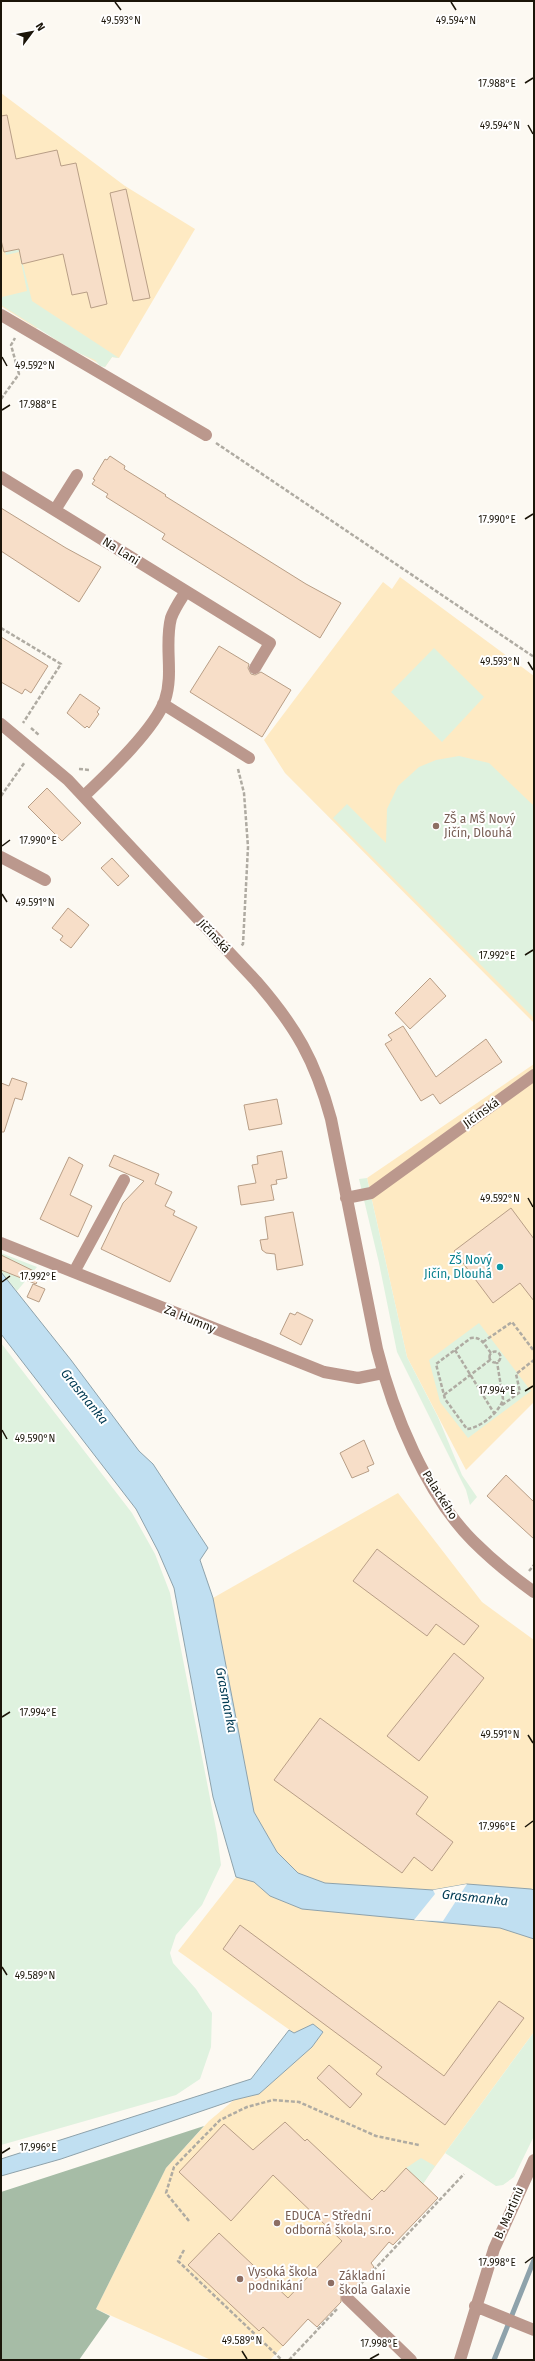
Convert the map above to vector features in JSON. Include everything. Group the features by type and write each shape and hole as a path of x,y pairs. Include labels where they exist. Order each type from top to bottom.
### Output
{"street":[{"path":"1,315 206,435"},
{"path":"55,510 77,475"},
{"name":"Na Lani","path":"1,476 270,643 255,668"},
{"path":"84,796 139,739 163,704 169,674 168,636 171,617 186,591"},
{"path":"163,704 249,758"},
{"name":"Jičínská","path":"1,724 33,749 84,796 256,981 293,1027 312,1061 323,1089 383,1373"},
{"path":"1,857 45,880"},
{"name":"Jičínská","path":"346,1198 370,1193 534,1075"},
{"path":"74,1272 124,1180"},
{"name":"Za Humny","path":"1,1243 324,1372 358,1378 383,1373"},
{"name":"Palackého","path":"383,1373 420,1462 448,1510 472,1540 534,1592"},
{"name":"B. Martinů","path":"460,2360 475,2306 494,2249 534,2160"},
{"path":"347,2298 412,2360"},
{"path":"475,2306 534,2330"}],"path":[{"path":"1,399 19,374 11,345 21,328"},
{"path":"206,435 534,658"},
{"path":"1,628 60,664 23,723"},
{"path":"18,719 41,736"},
{"path":"231,747 229,750 241,776 244,793 248,847 244,944 241,946"},
{"path":"1,796 33,749"},
{"path":"74,768 95,771 102,779"},
{"path":"236,940 246,951"},
{"path":"483,1342 512,1322 534,1352"},
{"path":"492,1353 483,1342 476,1337 471,1338 436,1364 444,1395 449,1407 467,1430 473,1429 520,1392 516,1374 534,1360"},
{"path":"455,1350 494,1413"},
{"path":"492,1353 496,1352 499,1354 500,1358 498,1362 502,1405"},
{"path":"444,1395 490,1360 492,1353"},
{"path":"490,1360 493,1363 498,1362"},
{"path":"528,1572 534,1566"},
{"path":"522,1567 534,1576"},
{"path":"189,2221 166,2193 174,2167 220,2120 247,2106 273,2100 299,2102 376,2136 419,2145"},
{"path":"289,2360 464,2174"},
{"path":"184,2250 178,2261 282,2360"}],"shaded area":[{"path":"1,93 125,186 195,229 119,358 112,357 105,367 56,340 40,328 36,328 1,306"},
{"name":"ZŠ a MŠ Nový Jičín, Dlouhá","path":"400,577 534,676 534,1023 285,773 264,740 383,582 392,589"},
{"path":"534,1064 534,1402 466,1470 407,1357 367,1178"},
{"path":"398,1493 482,1602 534,1640 534,1889 433,1890 325,1883 298,1873 277,1852 254,1812 213,1598"},
{"path":"236,1877 254,1882 270,1896 302,1909 501,1928 534,1939 534,2032 423,2183 438,2198 393,2245 389,2242 371,2263 374,2267 317,2327 308,2319 270,2360 211,2360 96,2309 166,2168 209,2121 234,2100 259,2094 312,2047 323,2032 294,2033 178,1951"}],"green space":[{"path":"19,249 32,301 119,358 112,357 105,367 100,366 95,360 74,351 1,305 2,297 27,291 19,252 6,255 5,252"},
{"path":"434,648 484,697 442,742 391,692"},
{"path":"459,756 489,763 534,806 534,1018 333,818 347,804 386,843 387,809 398,786 419,767 436,760"},
{"path":"367,1178 407,1357 438,1417 462,1475 477,1497 470,1505 466,1490 397,1352 379,1263 359,1179"},
{"path":"1,1253 37,1267 17,1291 1,1272"},
{"path":"479,1323 531,1391 468,1438 440,1402 429,1360"},
{"path":"1,1343 132,1513 155,1554 170,1593 217,1834 221,1865 202,1905 176,1935 170,1953 173,1963 196,1989 212,2013 211,2047 200,2079 176,2095 1,2145"},
{"path":"534,2032 534,2136 514,2177 503,2185 496,2186 445,2153"},
{"path":"204,2126 166,2168 96,2309 110,2316 79,2360 1,2360 1,2192"},
{"path":"421,2158 435,2166 423,2184 406,2168"}],"water":[{"name":"Grasmanka","path":"1,1272 71,1360 139,1451 153,1464 208,1548 200,1560 213,1598 254,1812 277,1852 298,1873 325,1883 433,1890 467,1884 534,1890 534,1939 500,1928 302,1909 270,1896 254,1882 236,1877 213,1797 174,1588 158,1551 136,1509 1,1334"},
{"path":"313,2024 323,2032 312,2047 259,2094 234,2100 61,2159 1,2176 1,2159 251,2079 289,2030 294,2033"}],"pier":[{"path":"467,1884 443,1921 414,1920 435,1894 433,1890"}],"building":[{"path":"7,115 16,159 57,150 61,166 76,163 107,304 91,308 87,292 72,295 63,254 22,264 19,249 4,252 1,240 1,116"},
{"path":"126,189 150,298 133,301 110,193"},
{"path":"110,456 125,466 124,469 166,495 165,496 306,584 341,603 320,638 162,539 165,534 106,497 108,494 92,484 95,480 93,479 105,459 107,460"},
{"path":"1,508 66,548 101,567 79,602 1,551"},
{"path":"1,637 48,666 31,693 25,689 22,694 1,682"},
{"path":"219,646 249,664 248,668 251,674 255,675 261,672 291,690 262,737 190,692"},
{"path":"80,694 100,708 97,712 99,714 89,728 87,726 85,728 67,713"},
{"path":"47,788 81,823 62,841 28,807"},
{"path":"112,858 129,876 118,886 101,868"},
{"path":"68,908 89,925 71,948 60,940 63,936 52,928"},
{"path":"430,978 446,996 410,1029 395,1013"},
{"path":"403,1026 436,1077 486,1039 502,1062 440,1104 433,1094 421,1101 385,1044 392,1040 388,1035"},
{"path":"12,1078 27,1083 22,1100 15,1098 4,1132 1,1132 1,1083 9,1086"},
{"path":"277,1099 282,1124 249,1130 244,1105"},
{"path":"282,1151 287,1178 276,1180 277,1184 271,1185 274,1200 241,1205 238,1186 256,1183 252,1165 258,1164 257,1156"},
{"path":"114,1155 159,1174 155,1184 172,1192 165,1206 175,1211 173,1215 197,1227 170,1282 101,1249 123,1203 144,1181 109,1166"},
{"path":"69,1157 83,1165 70,1195 92,1206 78,1237 40,1219"},
{"name":"ZŠ Nový Jičín, Dlouhá","path":"511,1208 534,1239 534,1301 520,1283 493,1303 454,1251"},
{"path":"293,1212 303,1265 277,1270 275,1254 266,1253 262,1250 260,1240 268,1239 265,1217"},
{"path":"1,1255 40,1274 36,1284 1,1270"},
{"path":"33,1284 45,1289 39,1302 27,1297"},
{"path":"297,1312 313,1320 301,1345 280,1334 290,1313 295,1315"},
{"path":"364,1440 374,1464 367,1467 369,1471 352,1478 340,1453"},
{"path":"506,1475 534,1502 534,1539 487,1496"},
{"path":"377,1549 479,1626 464,1645 436,1624 427,1636 353,1581"},
{"path":"454,1653 484,1678 419,1761 387,1736"},
{"path":"320,1718 428,1797 416,1814 453,1842 432,1871 414,1857 402,1873 274,1780"},
{"path":"240,1925 444,2076 499,2001 524,2018 445,2125 376,2074 382,2067 223,1949"},
{"path":"329,2065 362,2094 350,2108 317,2078"},
{"path":"285,2122 305,2141 307,2139 372,2200 382,2190 384,2192 406,2168 438,2198 393,2245 389,2242 371,2263 374,2267 351,2292 345,2291 341,2293 341,2302 317,2327 308,2319 283,2346 263,2327 259,2331 188,2265 219,2233 288,2298 342,2241 273,2175 231,2221 179,2172 224,2124 253,2150"}],"waterway":[{"path":"494,2360 534,2260"}],"place":[{"name":"ZŠ a MŠ Nový Jičín, Dlouhá","path":"436,826"},
{"name":"ZŠ Nový Jičín, Dlouhá","path":"500,1267"},
{"name":"EDUCA - Střední odborná škola, s.r.o.","path":"277,2223"},
{"name":"Vysoká škola podnikání","path":"240,2279"},
{"name":"Základní škola Galaxie","path":"331,2283"}]}
